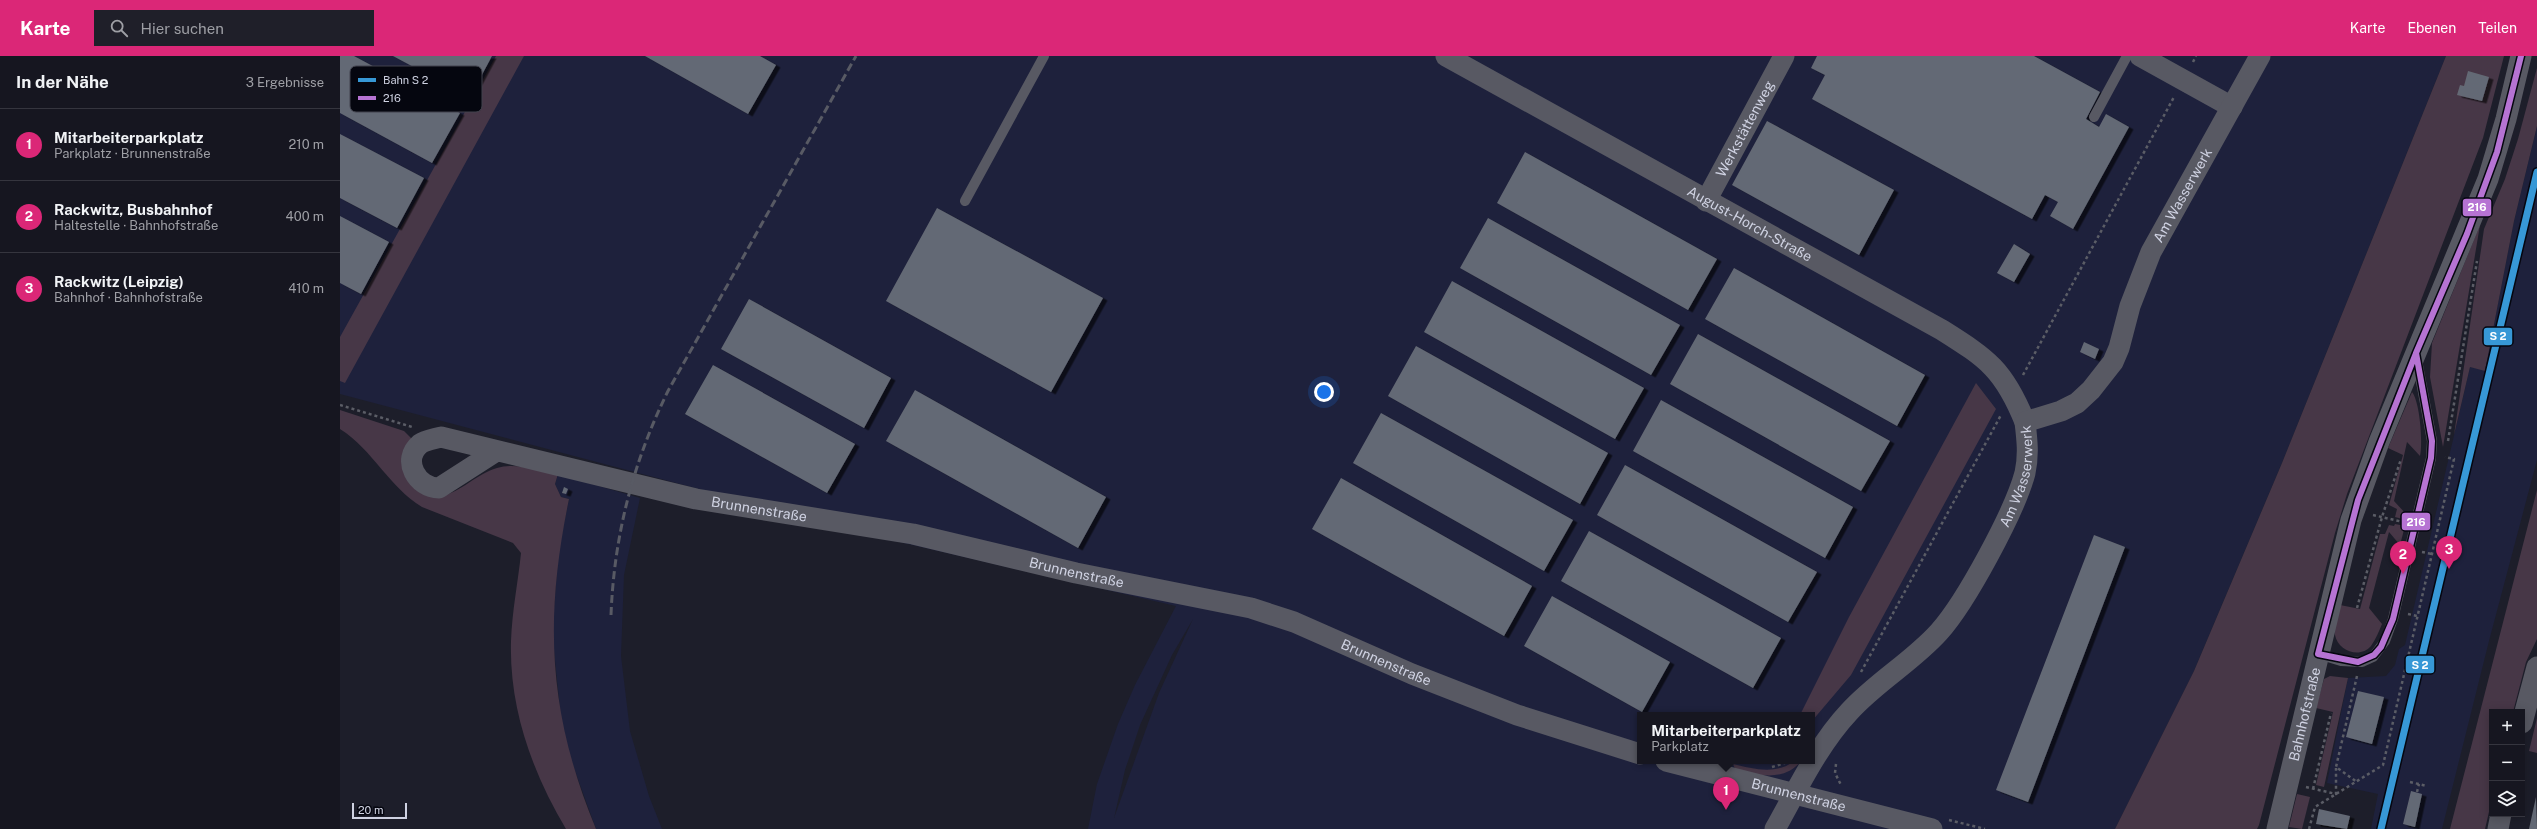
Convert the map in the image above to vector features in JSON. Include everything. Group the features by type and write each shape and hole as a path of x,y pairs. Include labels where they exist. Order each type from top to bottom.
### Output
{"street":[{"name":"Werkstättenweg","path":"1706,201 1784,56"},
{"path":"2140,56 2232,107"},
{"name":"Am Wasserwerk","path":"1815,761 1832,733 1849,712 1869,692 1907,664 1940,631 1968,590 2018,494 2028,452 2025,422 2061,411 2077,403 2091,390 2113,362 2119,348 2132,299 2152,252 2260,56"},
{"name":"Bahnhofstraße","path":"2277,829 2351,520 2364,480 2488,179 2506,119 2521,56"},
{"name":"August-Horch-Straße","path":"1457,59 1706,201 1942,330 1979,354 1998,371 2013,392 2025,422"},
{"name":"Brunnenstraße","path":"495,452 439,488 432,488 421,482 413,472 413,455 421,442 441,437 495,452 696,499 913,534 1076,573 1251,608 1294,622 1412,674 1517,716 1637,753"},
{"path":"2525,712 2537,667"},
{"name":"Brunnenstraße","path":"1677,764 1794,795 1936,823"},
{"name":"Am Wasserwerk","path":"1776,829 1813,764"},
{"path":"2498,829 2500,817"}],"lane":[{"path":"965,201 1044,56"},
{"path":"2094,118 2127,56"},
{"path":"2318,654 2341,661 2362,662 2372,657 2380,650 2393,619 2431,458 2432,441 2416,351"}],"path":[{"path":"2447,447 2478,253"},
{"path":"340,405 441,437"},
{"path":"2309,829 2315,807 2383,765 2454,459 2444,457 2445,452"},
{"path":"2357,608 2382,517 2401,459"},
{"path":"2336,794 2336,768 2355,683 2362,662"},
{"path":"2313,789 2331,712"},
{"path":"1836,758 1835,773 1842,787"},
{"path":"2336,768 2357,782"},
{"path":"2288,782 2336,794"},
{"path":"2410,782 2427,786"},
{"path":"2417,792 2419,784"},
{"path":"2313,815 2318,817"},
{"path":"1936,823 1985,829"}],"shaded area":[{"path":"340,56 2446,56 2282,463 2194,671 2115,829 1088,829 1097,784 1118,724 1135,685 1176,606 891,540 340,394","holes":["1193,619 1159,693 1114,818 1125,770 1140,725 1172,655"]},
{"path":"496,56 524,56 345,383 340,381 340,337 465,112 482,112 482,81"},
{"path":"2446,56 2504,56 2483,138 2347,494 2335,533 2259,825 2257,829 2115,829 2194,671 2282,463"},
{"path":"2537,68 2537,126 2514,221 2485,371 2470,367 2454,435 2484,229 2505,179 2518,139"},
{"path":"2537,126 2537,460 2489,641 2442,829 2371,829 2378,794 2327,783 2348,678 2386,676 2395,665 2399,649 2405,645 2470,367 2485,370 2514,221"},
{"path":"2480,225 2443,447 2430,377 2432,343"},
{"path":"1976,383 1996,409 1851,675 1815,717 1815,712 1802,712 1849,617"},
{"path":"2412,392 2415,397 2419,413 2421,450 2420,456 2407,442 2394,501 2407,515 2406,520 2395,517 2397,509 2389,505 2403,455 2388,448"},
{"path":"340,410 404,431 412,439 404,454 440,497 456,491 482,474 504,466 519,466 558,474 555,484 561,497 569,499 561,543 556,585 554,626 555,666 560,706 568,746 580,786 596,829 566,829 543,785 525,739 514,691 511,666 511,641 521,553 513,543 422,507 410,499 362,447 340,429"},
{"path":"558,474 640,498 624,575 621,656 630,731 649,796 662,829 596,829 571,760 561,719 552,631 559,547 569,499 561,497 555,484"},
{"path":"2537,490 2537,639 2526,662 2514,709 2489,709 2489,812 2485,829 2450,829"},
{"path":"2395,524 2405,526 2400,545 2389,532 2369,608 2382,624 2371,646 2361,652 2350,651 2340,645 2335,635 2335,624 2340,605 2360,609 2380,534 2385,534 2389,525 2394,526"},
{"path":"2330,676 2348,678 2324,787 2316,785 2333,712 2316,708 2324,679"},
{"path":"2537,718 2537,753 2529,751"},
{"path":"1733,764 1765,770 1780,768 1787,765 1798,764 1787,772 1763,775 1736,771"},
{"path":"2297,794 2310,797 2302,829 2289,827"}],"building":[{"path":"340,56 354,56 373,66 350,66 350,112 460,113 432,163 340,113"},
{"path":"393,56 492,56 482,75 482,66 412,66"},
{"path":"645,56 760,56 776,65 748,114"},
{"path":"1817,56 2034,56 2100,92 2086,119 2099,127 2106,114 2129,127 2073,229 2050,216 2058,202 2045,195 2032,219 1812,99 1825,75 1811,68"},
{"path":"2468,71 2489,77 2482,101 2457,95 2460,85 2464,86"},
{"path":"1767,121 1894,190 1859,255 1732,185"},
{"path":"340,134 424,178 397,228 340,198"},
{"path":"1525,152 1717,259 1688,310 1497,203"},
{"path":"937,208 1103,298 1051,392 886,301"},
{"path":"340,216 389,242 361,294 340,283"},
{"path":"1488,218 1680,325 1651,375 1460,268"},
{"path":"2014,244 2030,254 2014,282 1997,273"},
{"path":"1734,268 1925,375 1897,426 1705,319"},
{"path":"1452,281 1644,388 1615,439 1424,332"},
{"path":"749,299 891,378 864,428 721,349"},
{"path":"1698,334 1890,441 1861,491 1670,384"},
{"path":"2084,342 2099,349 2095,359 2080,352"},
{"path":"1416,346 1608,453 1580,504 1388,396"},
{"path":"713,365 855,444 827,493 685,414"},
{"path":"915,390 1106,497 1078,548 886,441"},
{"path":"1661,400 1853,507 1825,558 1633,451"},
{"path":"1381,413 1573,520 1544,571 1353,463"},
{"path":"1625,465 1817,572 1788,622 1597,515"},
{"path":"1341,478 1532,586 1504,636 1312,529"},
{"path":"564,487 568,489 566,494 562,493"},
{"path":"1589,531 1781,638 1753,688 1561,581"},
{"path":"2094,535 2125,547 2028,802 1996,790"},
{"path":"1552,596 1670,662 1642,712 1524,646"},
{"path":"2358,691 2384,697 2372,744 2346,737"},
{"path":"2411,791 2422,794 2415,827 2403,824"},
{"path":"2536,797 2537,829 2529,829"},
{"path":"2319,809 2350,816 2347,829 2316,824"}],"railway":[{"path":"611,615 616,557 621,528 635,472 656,418 668,391 856,56"}],"transit line":[{"name":"216","path":"2416,353 2467,234 2497,152 2521,56"},
{"path":"2381,829 2537,172"},
{"name":"216","path":"2416,353 2432,441 2431,458 2393,619 2381,647 2374,655 2358,662 2318,654 2358,500 2416,353"}],"place":[{"name":"Rackwitz (Leipzig)","path":"2449,569"},
{"name":"Rackwitz, Busbahnhof","path":"2403,574"},
{"name":"Mitarbeiterparkplatz","path":"1726,810"}]}
